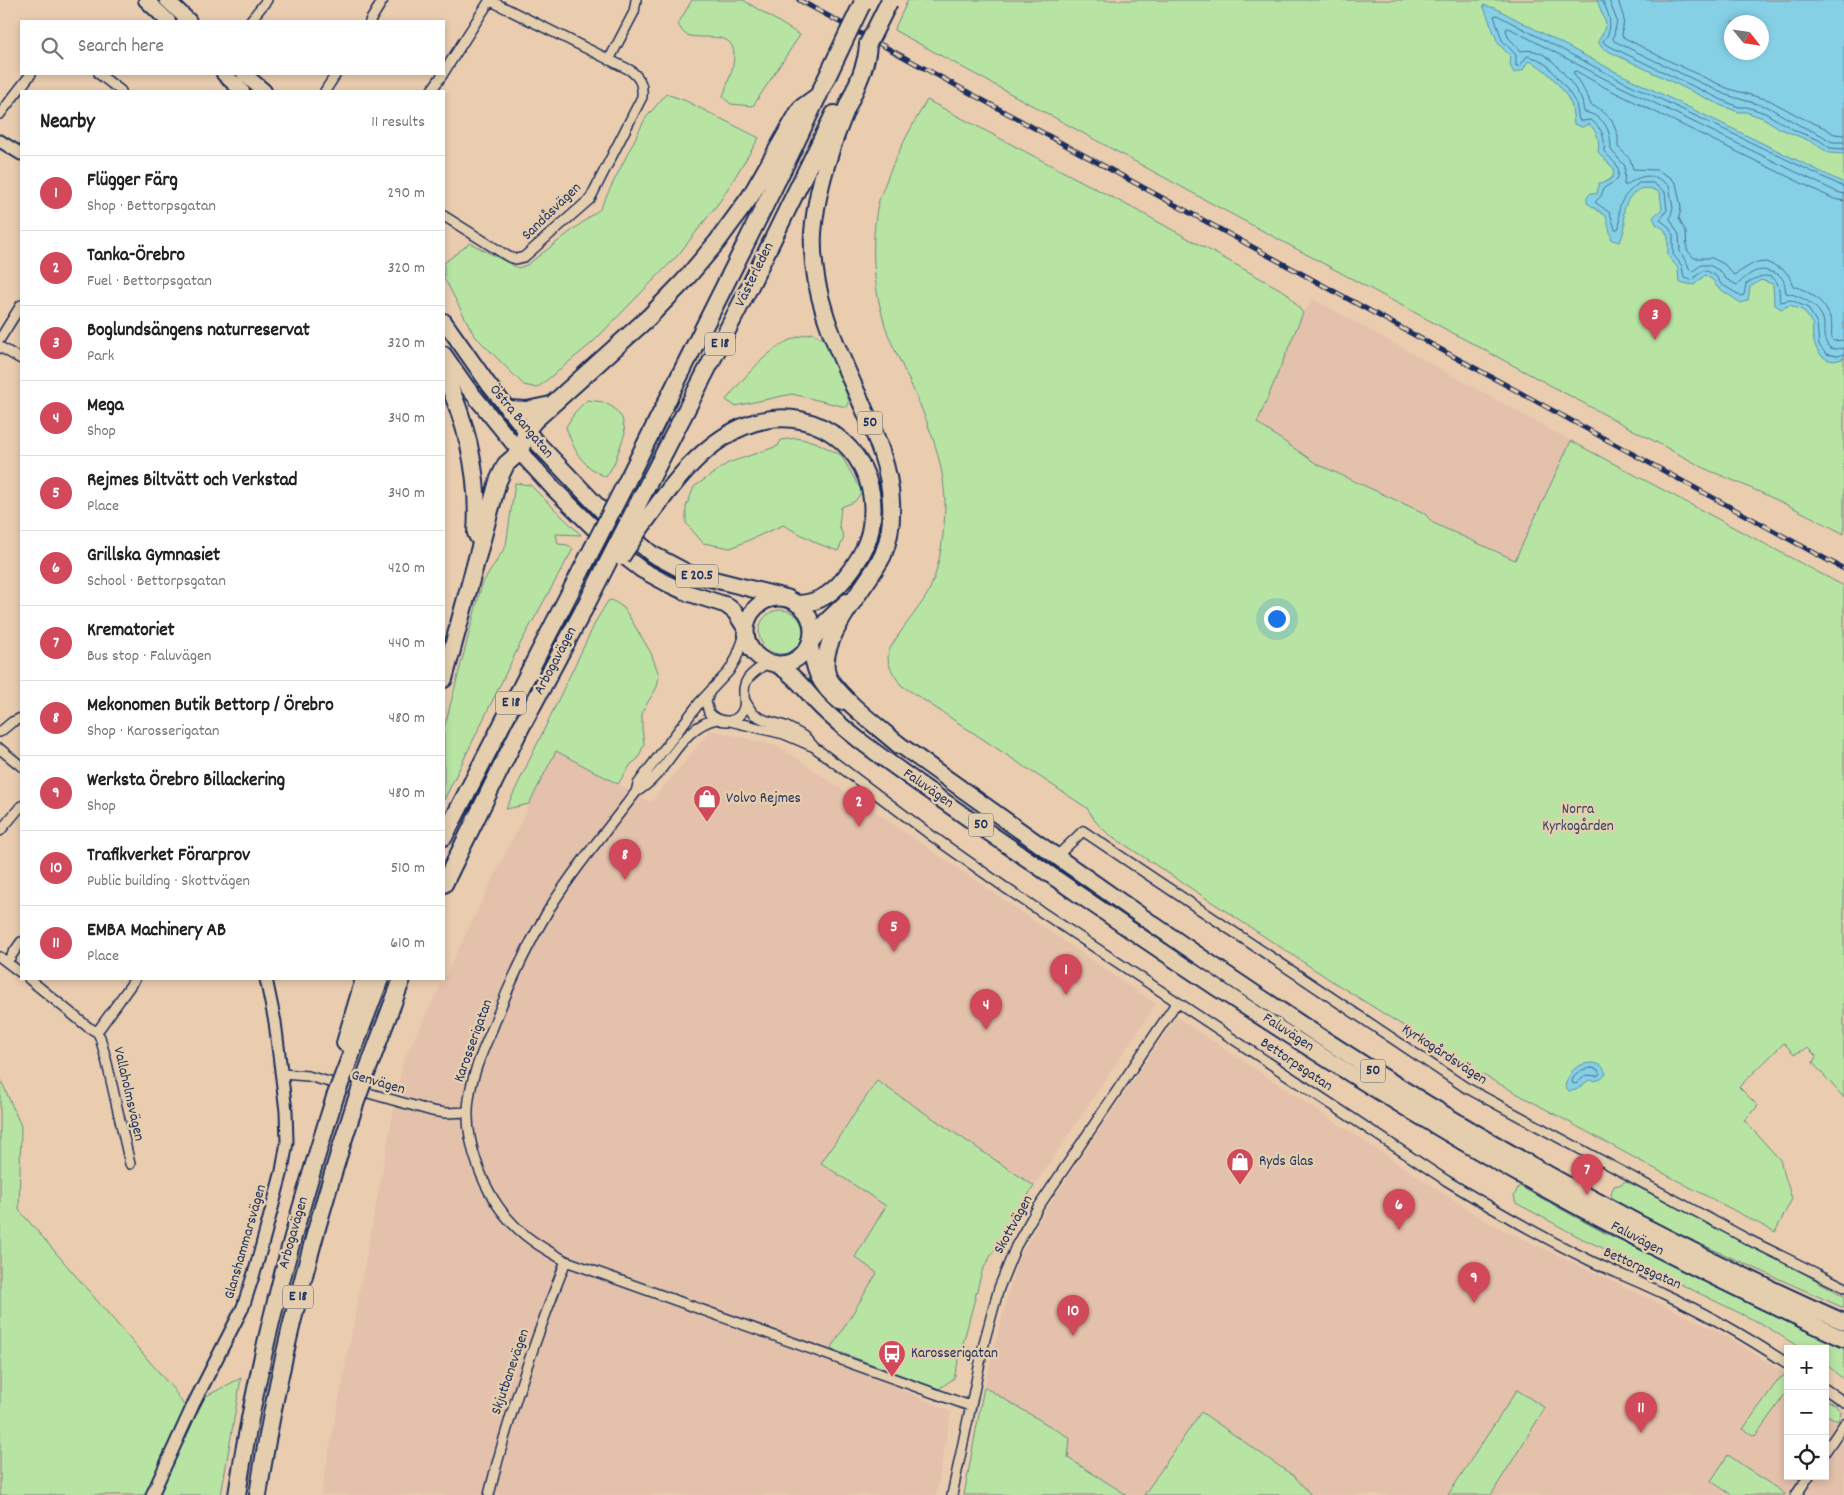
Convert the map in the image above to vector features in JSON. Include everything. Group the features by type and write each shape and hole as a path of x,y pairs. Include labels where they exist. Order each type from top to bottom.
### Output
{"highway":[{"name":"Västerleden","path":"602,527 626,483 784,152 820,95 863,0"},
{"name":"50","path":"889,1 868,44 868,56 824,150 824,171 816,206 813,234 814,264 819,294 833,337 879,445 887,471 891,498 891,523 886,546 878,564 864,584 831,641 825,660 826,671 830,681 848,701 899,745"},
{"name":"Västerleden","path":"616,547 634,527 809,164 824,150"},
{"name":"Västerleden","path":"526,431 535,420 629,336 673,293 706,255 784,152"},
{"path":"445,376 461,414 468,441 476,496 476,533 481,546"},
{"path":"508,409 527,410 553,404"},
{"name":"E 18","path":"584,609 634,527 683,474 728,435 753,423 778,418 799,420 819,426 851,449 865,471 872,494 872,524 866,543 859,558 841,583 820,599 793,601 776,598 762,602 750,614 746,631"},
{"path":"445,675 498,481 506,464 520,452 526,431"},
{"name":"Östra Bangatan","path":"526,431 556,464 602,527"},
{"path":"520,452 546,466 556,464"},
{"name":"Östra Bangatan","path":"520,452 602,527"},
{"name":"Arbogavägen","path":"445,835 602,527"},
{"name":"E 20.5","path":"602,527 678,569 793,601"},
{"name":"E 20.5","path":"602,527 620,553 655,577 688,593 726,605 736,612 746,631 753,651 771,663"},
{"name":"Arbogavägen","path":"445,882 520,728 616,547"},
{"name":"50","path":"771,663 786,663 797,659 826,622 864,584"},
{"path":"793,601 810,617 812,629 810,642"},
{"name":"Faluvägen","path":"810,642 815,671 830,694 899,745 1221,971 1380,1075 1514,1154 1689,1250 1844,1322"},
{"name":"Faluvägen","path":"771,663 792,675 828,713 859,740 1214,985 1366,1082 1547,1190 1681,1261 1844,1339"},
{"name":"E 18","path":"343,1076 339,1064 364,980"},
{"name":"Arbogavägen","path":"237,1495 253,1402 275,1301 297,1218 335,1097 380,980"},
{"name":"Arbogavägen","path":"258,1495 297,1303 321,1212 355,1104 402,980"}],"main road":[{"path":"146,0 167,20"},
{"path":"167,0 188,20"},
{"path":"225,75 241,90"},
{"path":"245,75 263,90"},
{"name":"Östra Bangatan","path":"445,322 480,373 526,431"},
{"name":"Östra Bangatan","path":"445,355 467,387 520,452"}],"street":[{"path":"251,20 267,0"},
{"path":"371,20 383,0"},
{"path":"445,70 490,0 610,60 634,12 636,0"},
{"name":"Sandåsvägen","path":"445,217 509,257 516,259 524,257 583,206 595,190 642,96 643,88 636,75 610,60"},
{"path":"0,114 30,75"},
{"path":"99,75 120,90"},
{"path":"326,90 335,75"},
{"path":"432,90 442,75"},
{"path":"0,141 20,153"},
{"path":"0,339 20,307"},
{"path":"0,348 20,358"},
{"name":"Karosserigatan","path":"746,631 733,665 700,702 649,769 636,792 566,883 526,950 476,1069 469,1098 468,1112 471,1140 480,1170 493,1198 513,1224 543,1248 566,1260 970,1406"},
{"path":"709,693 706,706 709,713 717,719 730,721 740,714 744,706 743,691 746,681 771,663"},
{"name":"Bettorpsgatan","path":"744,700 753,714 806,738 940,841 1369,1130 1500,1214 1592,1262 1661,1292 1722,1322 1784,1361"},
{"path":"0,732 12,722 20,718"},
{"name":"Karosserigatan","path":"636,792 644,788 696,727 709,720 717,719"},
{"name":"Bettorpsgatan","path":"730,721 784,734 814,746"},
{"path":"0,749 20,765"},
{"path":"0,831 20,807"},
{"name":"Kyrkogårdsvägen","path":"1056,856 1083,831 1465,1087 1747,1239 1844,1287"},
{"path":"20,943 4,959 20,972"},
{"path":"30,980 88,1027 97,1032 134,980"},
{"name":"Glanshammarsvägen","path":"152,1495 194,1403 236,1323 250,1289 282,1171 287,1142 286,1111 275,1022 266,980"},
{"name":"Skottvägen","path":"952,1495 970,1406 999,1288 1022,1234 1177,1002"},
{"name":"Vallaholmsvägen","path":"97,1032 107,1063 130,1164"},
{"name":"Genvägen","path":"282,1074 308,1076 432,1111 446,1113 468,1112"},
{"name":"Skjutbanevägen","path":"489,1495 500,1449 517,1396 566,1260"},
{"path":"1826,1390 1844,1402"},
{"path":"1829,1446 1844,1424"},
{"path":"1796,1495 1806,1480"}],"shaded area":[{"path":"1313,299 1571,441 1516,560 1433,523 1424,513 1317,464 1256,423 1303,313"},
{"path":"711,730 780,747 1156,1004 1034,1186 877,1081 821,1163 887,1206 855,1257 877,1273 827,1356 951,1412 936,1495 321,1495 403,1062 556,751 651,802"},
{"path":"1176,1017 1487,1222 1715,1330 1784,1373 1784,1480 1829,1480 1829,1402 1844,1411 1844,1495 1491,1495 1544,1409 1517,1390 1448,1495 1311,1495 1295,1477 1201,1412 1144,1495 1127,1495 1068,1458 984,1387 1016,1264 1045,1211"}],"green space":[{"path":"692,0 743,0 800,35 753,106 731,104 723,97 734,60 732,47 728,41 715,37 691,36 682,31 678,24"},
{"path":"908,0 1844,0 1844,534 1777,500 1708,470 894,30"},
{"path":"666,94 684,100 759,138 720,201 679,254 592,343 537,388 524,385 474,335 445,281 445,262 470,243 518,268 527,265 600,209 645,119"},
{"name":"Norra Kyrkogården","path":"927,100 1142,213 1287,293 1303,313 1257,423 1317,464 1424,513 1433,523 1515,560 1571,441 1844,586 1844,1098 1813,1063 1816,1056 1808,1048 1794,1054 1784,1043 1739,1087 1758,1106 1744,1120 1780,1160 1792,1199 1775,1232 1474,1070 1335,983 1107,833 1095,821 1087,808 901,685 890,667 888,655 894,642 925,598 933,582 941,548 945,503 938,455 928,425 885,326 875,278 874,236 878,206 885,184 904,141"},
{"path":"812,333 826,340 849,401 846,407 792,394 735,406 726,400 747,375 772,351 790,340"},
{"path":"587,400 603,402 614,408 622,418 625,433 614,464 606,477 591,468 580,458 566,427 575,412"},
{"path":"796,438 815,442 841,455 862,492 854,502 841,507 839,526 844,538 838,551 819,544 783,525 731,548 703,543 686,523 686,507 694,487 728,463 778,446 781,440"},
{"path":"515,483 530,485 581,535 556,534 558,544 568,545 573,549 520,644 445,798 445,725 482,584 506,546"},
{"path":"612,600 624,608 651,653 659,675 657,687 642,712 644,744 638,759 631,764 618,784 556,751 529,804 506,809 596,621 608,601"},
{"path":"777,610 785,610 797,616 803,632 797,648 785,654 777,654 765,648 759,636 759,628 765,616"},
{"path":"0,1078 21,1126 19,1210 174,1390 185,1407 241,1378 221,1495 0,1495"},
{"path":"877,1081 1034,1186 982,1271 954,1378 939,1389 831,1349 877,1273 855,1257 886,1206 821,1163"},
{"path":"1626,1181 1844,1296 1844,1308 1645,1219 1612,1198 1611,1194 1614,1186"},
{"path":"1519,1186 1603,1232 1844,1347 1844,1380 1829,1367 1829,1345 1796,1345 1764,1325 1581,1238 1516,1203 1514,1196"},
{"path":"1784,1376 1784,1396 1755,1436 1743,1429 1779,1379"},
{"path":"984,1387 1070,1438 1068,1458 1127,1495 964,1495"},
{"path":"1517,1390 1545,1408 1491,1495 1448,1495"},
{"path":"1829,1401 1841,1412 1838,1421 1829,1416"},
{"path":"1201,1412 1295,1477 1311,1495 1144,1495"},
{"path":"1728,1455 1785,1495 1732,1495 1711,1481"}],"water":[{"path":"1597,0 1844,0 1844,154 1829,153 1810,141 1781,129 1763,118 1722,106 1602,48 1598,41 1606,24"},
{"path":"1483,5 1495,8 1612,70 1844,183 1844,358 1836,361 1829,360 1819,353 1813,340 1813,325 1804,311 1790,305 1781,309 1774,304 1773,284 1761,280 1750,287 1748,300 1741,303 1717,287 1713,280 1705,275 1694,285 1679,282 1678,268 1668,256 1668,237 1664,229 1656,224 1653,217 1662,209 1660,193 1648,188 1633,193 1626,203 1624,210 1625,226 1620,242 1612,240 1606,216 1587,203 1587,197 1591,193 1597,194 1599,183 1606,182 1613,177 1614,169 1598,152 1599,144 1594,130 1589,124 1582,127 1574,124 1572,106 1568,98 1553,78 1540,67 1528,61 1523,70 1514,73 1510,65 1511,57 1498,43"},
{"path":"1592,1063 1601,1066 1606,1074 1600,1079 1589,1080 1576,1090 1569,1091 1565,1086 1571,1072 1581,1065"}],"railway":[{"path":"799,0 1844,569"}],"place":[{"name":"Boglundsängens naturreservat","path":"1655,340"},
{"name":"Volvo Rejmes","path":"707,823"},
{"name":"Tanka-Örebro","path":"859,827"},
{"name":"Mekonomen Butik Bettorp / Örebro","path":"625,880"},
{"name":"Rejmes Biltvätt och Verkstad","path":"894,952"},
{"name":"Flügger Färg","path":"1066,995"},
{"name":"Mega","path":"986,1030"},
{"name":"Ryds Glas","path":"1240,1186"},
{"name":"Krematoriet","path":"1587,1195"},
{"name":"Grillska Gymnasiet","path":"1399,1230"},
{"name":"Werksta Örebro Billackering","path":"1474,1303"},
{"name":"Trafikverket Förarprov","path":"1073,1336"},
{"name":"Karosserigatan","path":"892,1378"},
{"name":"EMBA Machinery AB","path":"1641,1433"}]}
